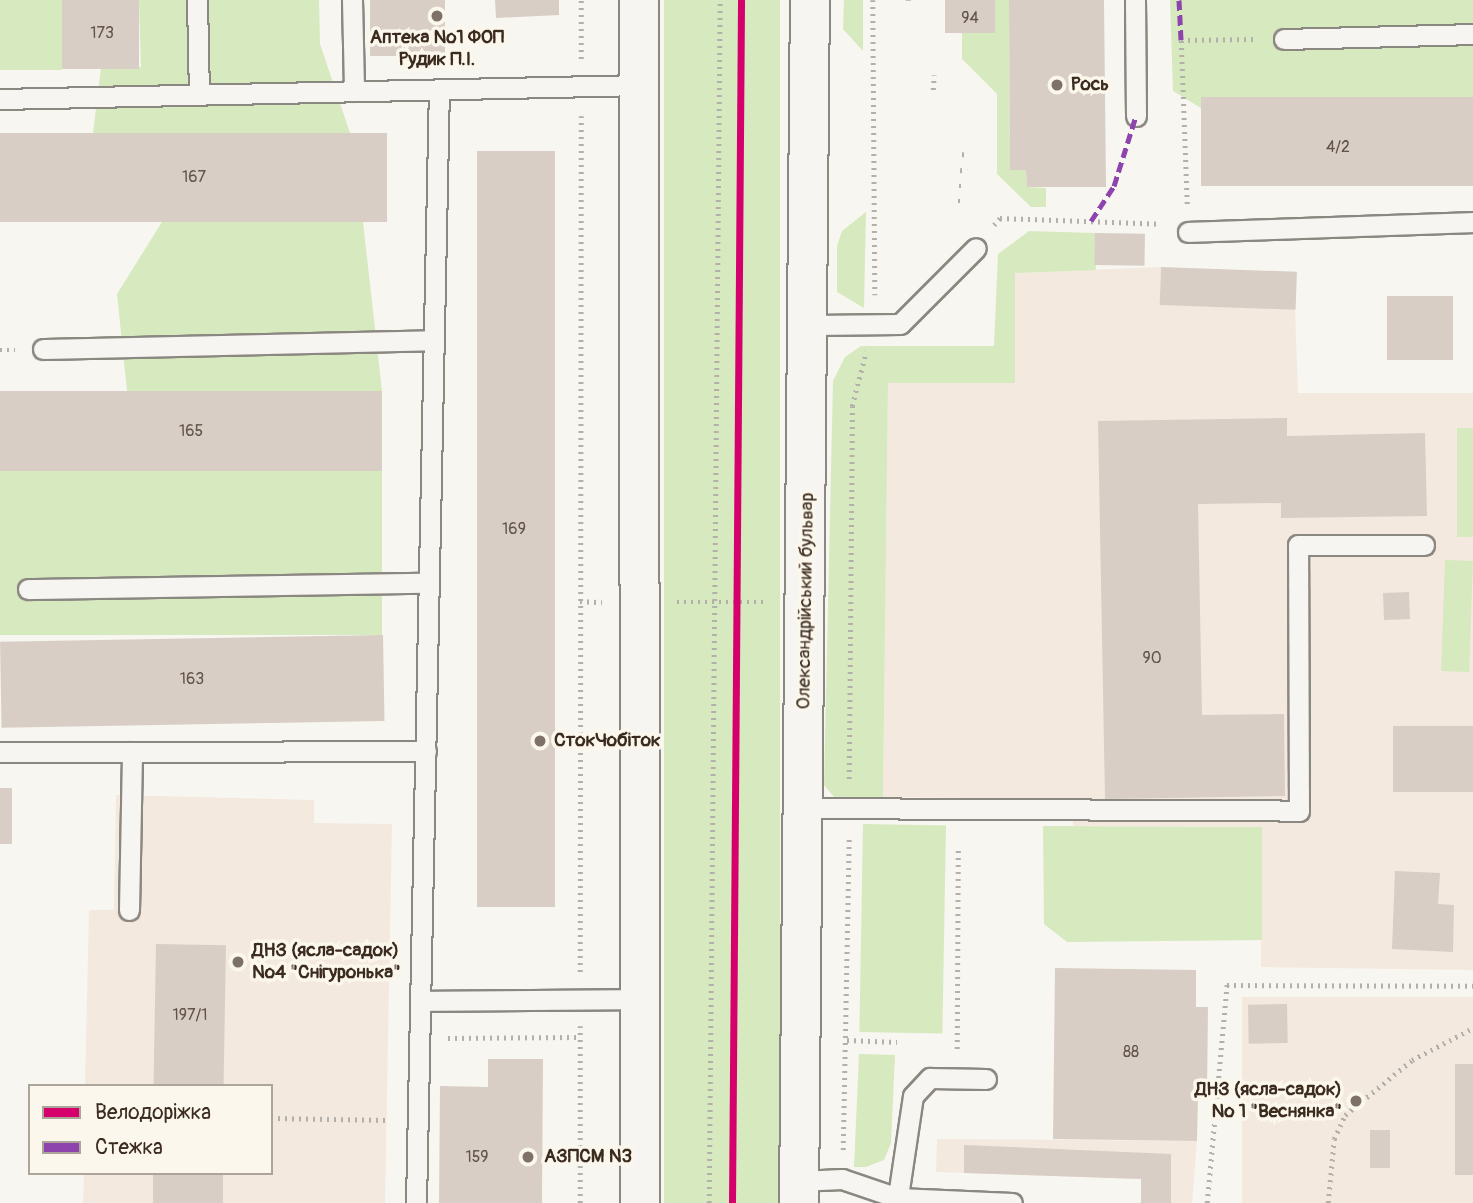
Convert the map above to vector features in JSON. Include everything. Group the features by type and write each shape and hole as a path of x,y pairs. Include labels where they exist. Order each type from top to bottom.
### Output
{"main road":[{"path":"639,0 642,999 640,1203"},
{"name":"Олександрійський бульвар","path":"799,1192 805,602 812,325 810,0"}],"lane":[{"path":"197,0 199,94"},
{"path":"352,0 354,91"},
{"path":"1135,0 1136,116"},
{"path":"1284,38 1473,34"},
{"path":"0,99 640,85"},
{"path":"416,1203 439,89"},
{"path":"1188,232 1473,222"},
{"path":"812,325 872,327 900,324 976,248"},
{"path":"43,349 434,340"},
{"path":"802,808 1298,811 1298,545 1424,545"},
{"path":"28,589 429,583"},
{"path":"0,752 426,751"},
{"path":"129,910 132,752"},
{"path":"420,1001 642,999"},
{"path":"898,1200 913,1096 930,1078 986,1079"},
{"path":"799,1192 842,1180 898,1200 1012,1203"}],"path":[{"path":"580,1203 581,0"},
{"path":"709,1203 720,0"},
{"path":"842,1180 847,1041 848,602 852,406 872,327 873,0"},
{"path":"989,232 1000,218 1155,223 1188,232 1181,40 1284,38"},
{"path":"933,90 934,75"},
{"path":"961,154 968,155"},
{"path":"960,170 967,171"},
{"path":"959,186 966,186"},
{"path":"736,616 737,588"},
{"path":"580,601 848,602"},
{"path":"957,1079 958,847"},
{"path":"1206,1203 1227,985 1473,986"},
{"path":"1328,1203 1334,1139 1345,1115 1412,1060 1473,1028"},
{"path":"433,1038 580,1037"},
{"path":"847,1041 897,1042"},
{"path":"273,1118 418,1121"}],"shaded area":[{"path":"1161,267 1160,305 1295,309 1298,393 1473,393 1473,970 1261,967 1261,827 1073,826 1072,799 883,797 888,383 1015,383 1015,273"},
{"name":"ДНЗ (ясла-садок) №4 \"Снігуронька\"","path":"116,795 314,800 314,823 392,824 385,1203 83,1203 84,1175 273,1175 273,1084 85,1084 89,910 114,910"},
{"name":"ДНЗ (ясла-садок) № 1 \"Веснянка\"","path":"1242,997 1473,997 1473,1203 1242,1203"},
{"path":"937,1139 1197,1141 1192,1203 1141,1203 1141,1179 936,1172"}],"green space":[{"path":"0,0 62,0 62,70 0,70"},
{"path":"139,0 319,0 320,44 350,133 93,133 101,68 141,67"},
{"path":"664,0 780,0 780,1203 664,1203"},
{"path":"844,0 863,0 863,51 843,29"},
{"path":"995,0 1009,0 1010,170 1026,170 1027,187 1046,188 1046,207 1031,207 997,174 997,94 962,59 962,32 995,33"},
{"path":"1170,0 1473,0 1473,97 1201,108 1173,91"},
{"path":"866,212 864,308 837,292 837,246 842,231"},
{"path":"162,222 363,222 382,391 127,391 117,294"},
{"path":"1029,231 1095,233 1096,270 1015,273 1015,383 888,383 883,797 835,798 824,785 833,381 845,357 861,346 994,346 998,254"},
{"path":"1457,428 1473,428 1473,537 1457,537"},
{"path":"0,471 382,471 382,635 0,635"},
{"path":"1445,560 1473,561 1469,672 1441,671"},
{"path":"863,824 946,825 942,1033 859,1032"},
{"path":"1043,826 1262,827 1262,940 1067,942 1044,924"},
{"path":"859,1054 895,1055 891,1143 884,1160 866,1167 854,1167"}],"building":[{"path":"62,0 139,0 139,69 62,69"},
{"path":"370,0 445,0 445,56 370,56"},
{"path":"495,0 559,0 559,15 496,18"},
{"path":"945,0 995,0 995,33 945,33"},
{"name":"Рось","path":"1009,0 1104,0 1106,187 1027,187 1026,170 1010,170"},
{"path":"1201,97 1473,97 1473,186 1201,186"},
{"path":"0,133 387,133 387,222 0,222"},
{"path":"477,151 555,151 555,907 477,907"},
{"path":"1095,233 1145,234 1144,266 1094,265"},
{"path":"1161,267 1297,272 1296,310 1160,305"},
{"path":"1387,296 1453,296 1453,360 1387,360"},
{"path":"0,391 382,391 382,471 0,471"},
{"path":"1287,418 1287,436 1425,433 1427,516 1281,518 1281,503 1198,504 1202,715 1284,714 1285,796 1105,799 1098,421"},
{"path":"1409,592 1410,619 1384,620 1383,593"},
{"path":"383,635 385,721 2,728 0,642"},
{"path":"1393,726 1473,726 1473,792 1393,792"},
{"path":"0,788 12,788 12,844 0,844"},
{"path":"1395,871 1440,873 1438,904 1454,905 1453,952 1392,949"},
{"path":"156,944 226,945 224,1084 154,1084"},
{"path":"1055,968 1196,970 1196,1007 1208,1007 1207,1098 1198,1097 1197,1141 1053,1139"},
{"path":"1287,1004 1288,1043 1249,1044 1248,1005"},
{"path":"488,1059 543,1059 542,1203 439,1203 440,1086 488,1087"},
{"path":"1455,1064 1473,1064 1473,1175 1455,1175"},
{"path":"1370,1130 1390,1130 1390,1168 1370,1168"},
{"path":"964,1145 1171,1154 1171,1203 1141,1203 1141,1179 964,1173"},
{"path":"153,1175 223,1175 223,1203 153,1203"}],"marked path":[{"path":"1179,0 1181,40"},
{"path":"1091,221 1114,186 1136,116"}],"cycle path":[{"path":"732,1203 741,0"}],"place":[{"name":"Аптека №1 ФОП Рудик П.І.","path":"437,16"},
{"name":"Рось","path":"1057,85"},
{"name":"СтокЧобіток","path":"540,741"},
{"name":"ДНЗ (ясла-садок) №4 \"Снігуронька\"","path":"238,962"},
{"name":"ДНЗ (ясла-садок) № 1 \"Веснянка\"","path":"1356,1101"},
{"name":"АЗПСМ N3","path":"528,1157"}]}
